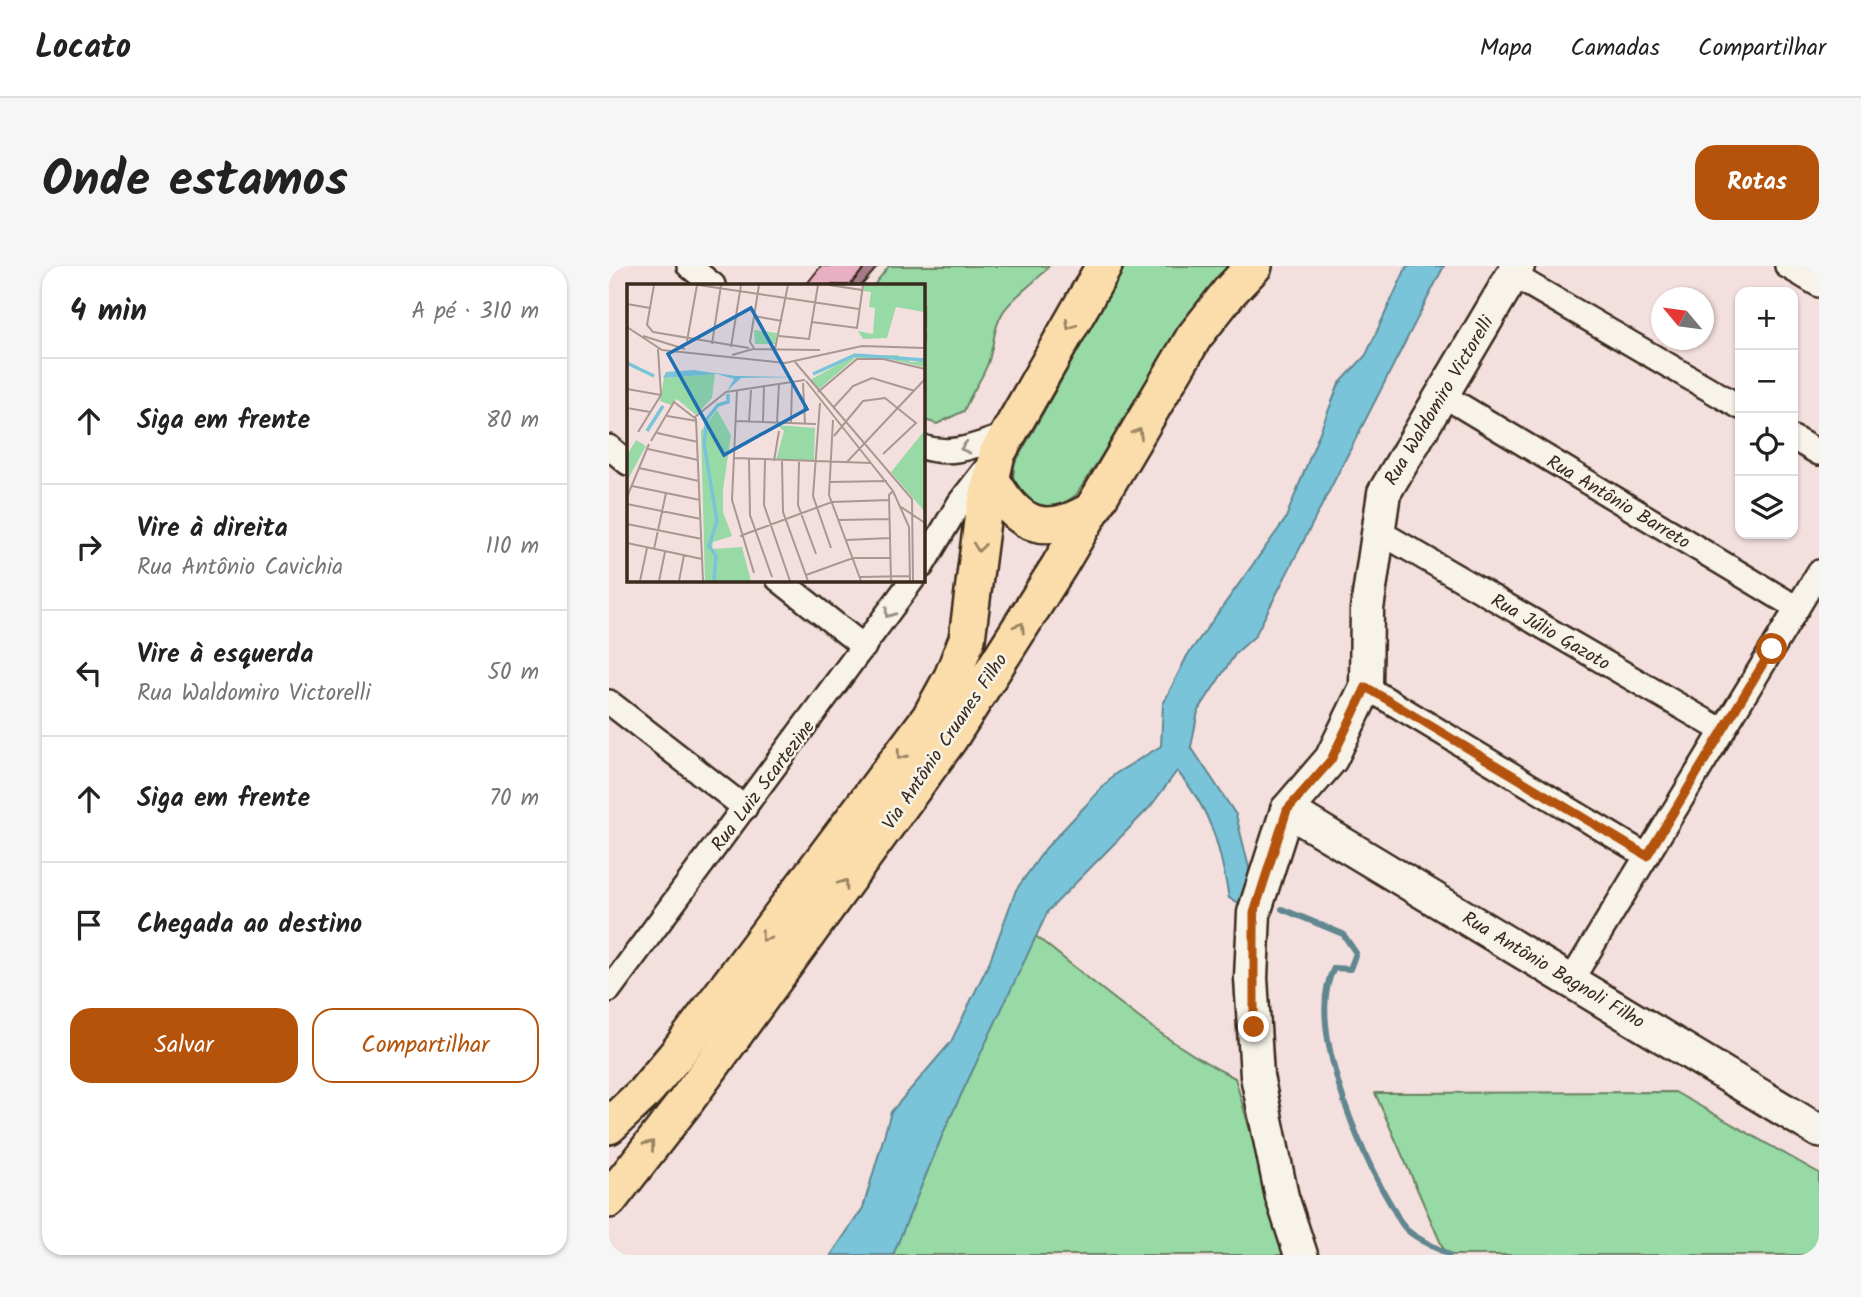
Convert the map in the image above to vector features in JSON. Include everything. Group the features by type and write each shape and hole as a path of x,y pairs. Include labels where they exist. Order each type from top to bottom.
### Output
{"main road":[{"name":"Via Antônio Cruanes Filho","path":"609,1126 644,1093 676,1055 930,717 952,677 967,639 982,521 999,456 1104,266"},
{"name":"Via Antônio Cruanes Filho","path":"609,1200 687,1101 950,738 1092,510 1194,337 1254,266"},
{"path":"999,456 1006,506 1023,519 1045,525 1069,523 1092,510"}],"street":[{"path":"1787,266 1819,285"},
{"path":"1515,271 1735,404"},
{"name":"Rua Waldomiro Victorelli","path":"1287,810 1331,760 1366,687 1367,609 1384,493 1515,271"},
{"name":"Rua Antônio Barreto","path":"1441,394 1797,608"},
{"path":"1798,441 1819,453"},
{"path":"609,447 627,462"},
{"path":"924,448 942,453 965,450 999,456"},
{"path":"924,563 960,502 999,456"},
{"name":"Rua Júlio Gazoto","path":"1378,531 1723,731"},
{"path":"1572,979 1819,572"},
{"path":"781,581 865,647"},
{"name":"Rua Luiz Scartezine","path":"609,990 912,581"},
{"path":"1366,687 1647,856"},
{"path":"609,702 745,808"},
{"path":"1287,810 1254,913 1251,978 1257,1076 1282,1197 1301,1255"},
{"name":"Rua Antônio Bagnoli Filho","path":"1287,810 1819,1130"}],"green space":[{"path":"889,266 1049,266 1003,312 997,324 988,363 964,411 937,424 924,420 924,284 875,284"},
{"path":"1125,266 1231,266 1208,292 1168,348 1076,495 1050,508 1033,508 1019,497 1014,487 1014,465"},
{"path":"1032,933 1155,1030 1235,1078 1271,1205 1291,1255 882,1255"},
{"path":"1675,1092 1819,1173 1819,1255 1446,1255 1375,1093"}],"water":[{"path":"1407,266 1444,266 1255,636 1236,653 1198,711 1191,747 1236,815 1250,872 1250,909 1229,898 1213,830 1199,801 1177,771 1150,807 1048,911 945,1129 893,1255 831,1255 863,1208 891,1112 951,1042 989,963 1016,890 1046,848 1115,774 1161,746 1163,704 1187,656 1285,520 1339,384 1366,355"}],"building":[{"path":"821,266 866,266 851,284 807,284"}],"waterway":[{"path":"1282,909 1343,934 1356,953 1350,969 1334,968 1327,992 1326,1020 1339,1087 1364,1153 1402,1224 1416,1237 1449,1255"}],"route":[{"path":"1254,1027 1251,978 1254,913 1287,810 1331,760 1366,687 1647,856 1772,649"}]}
